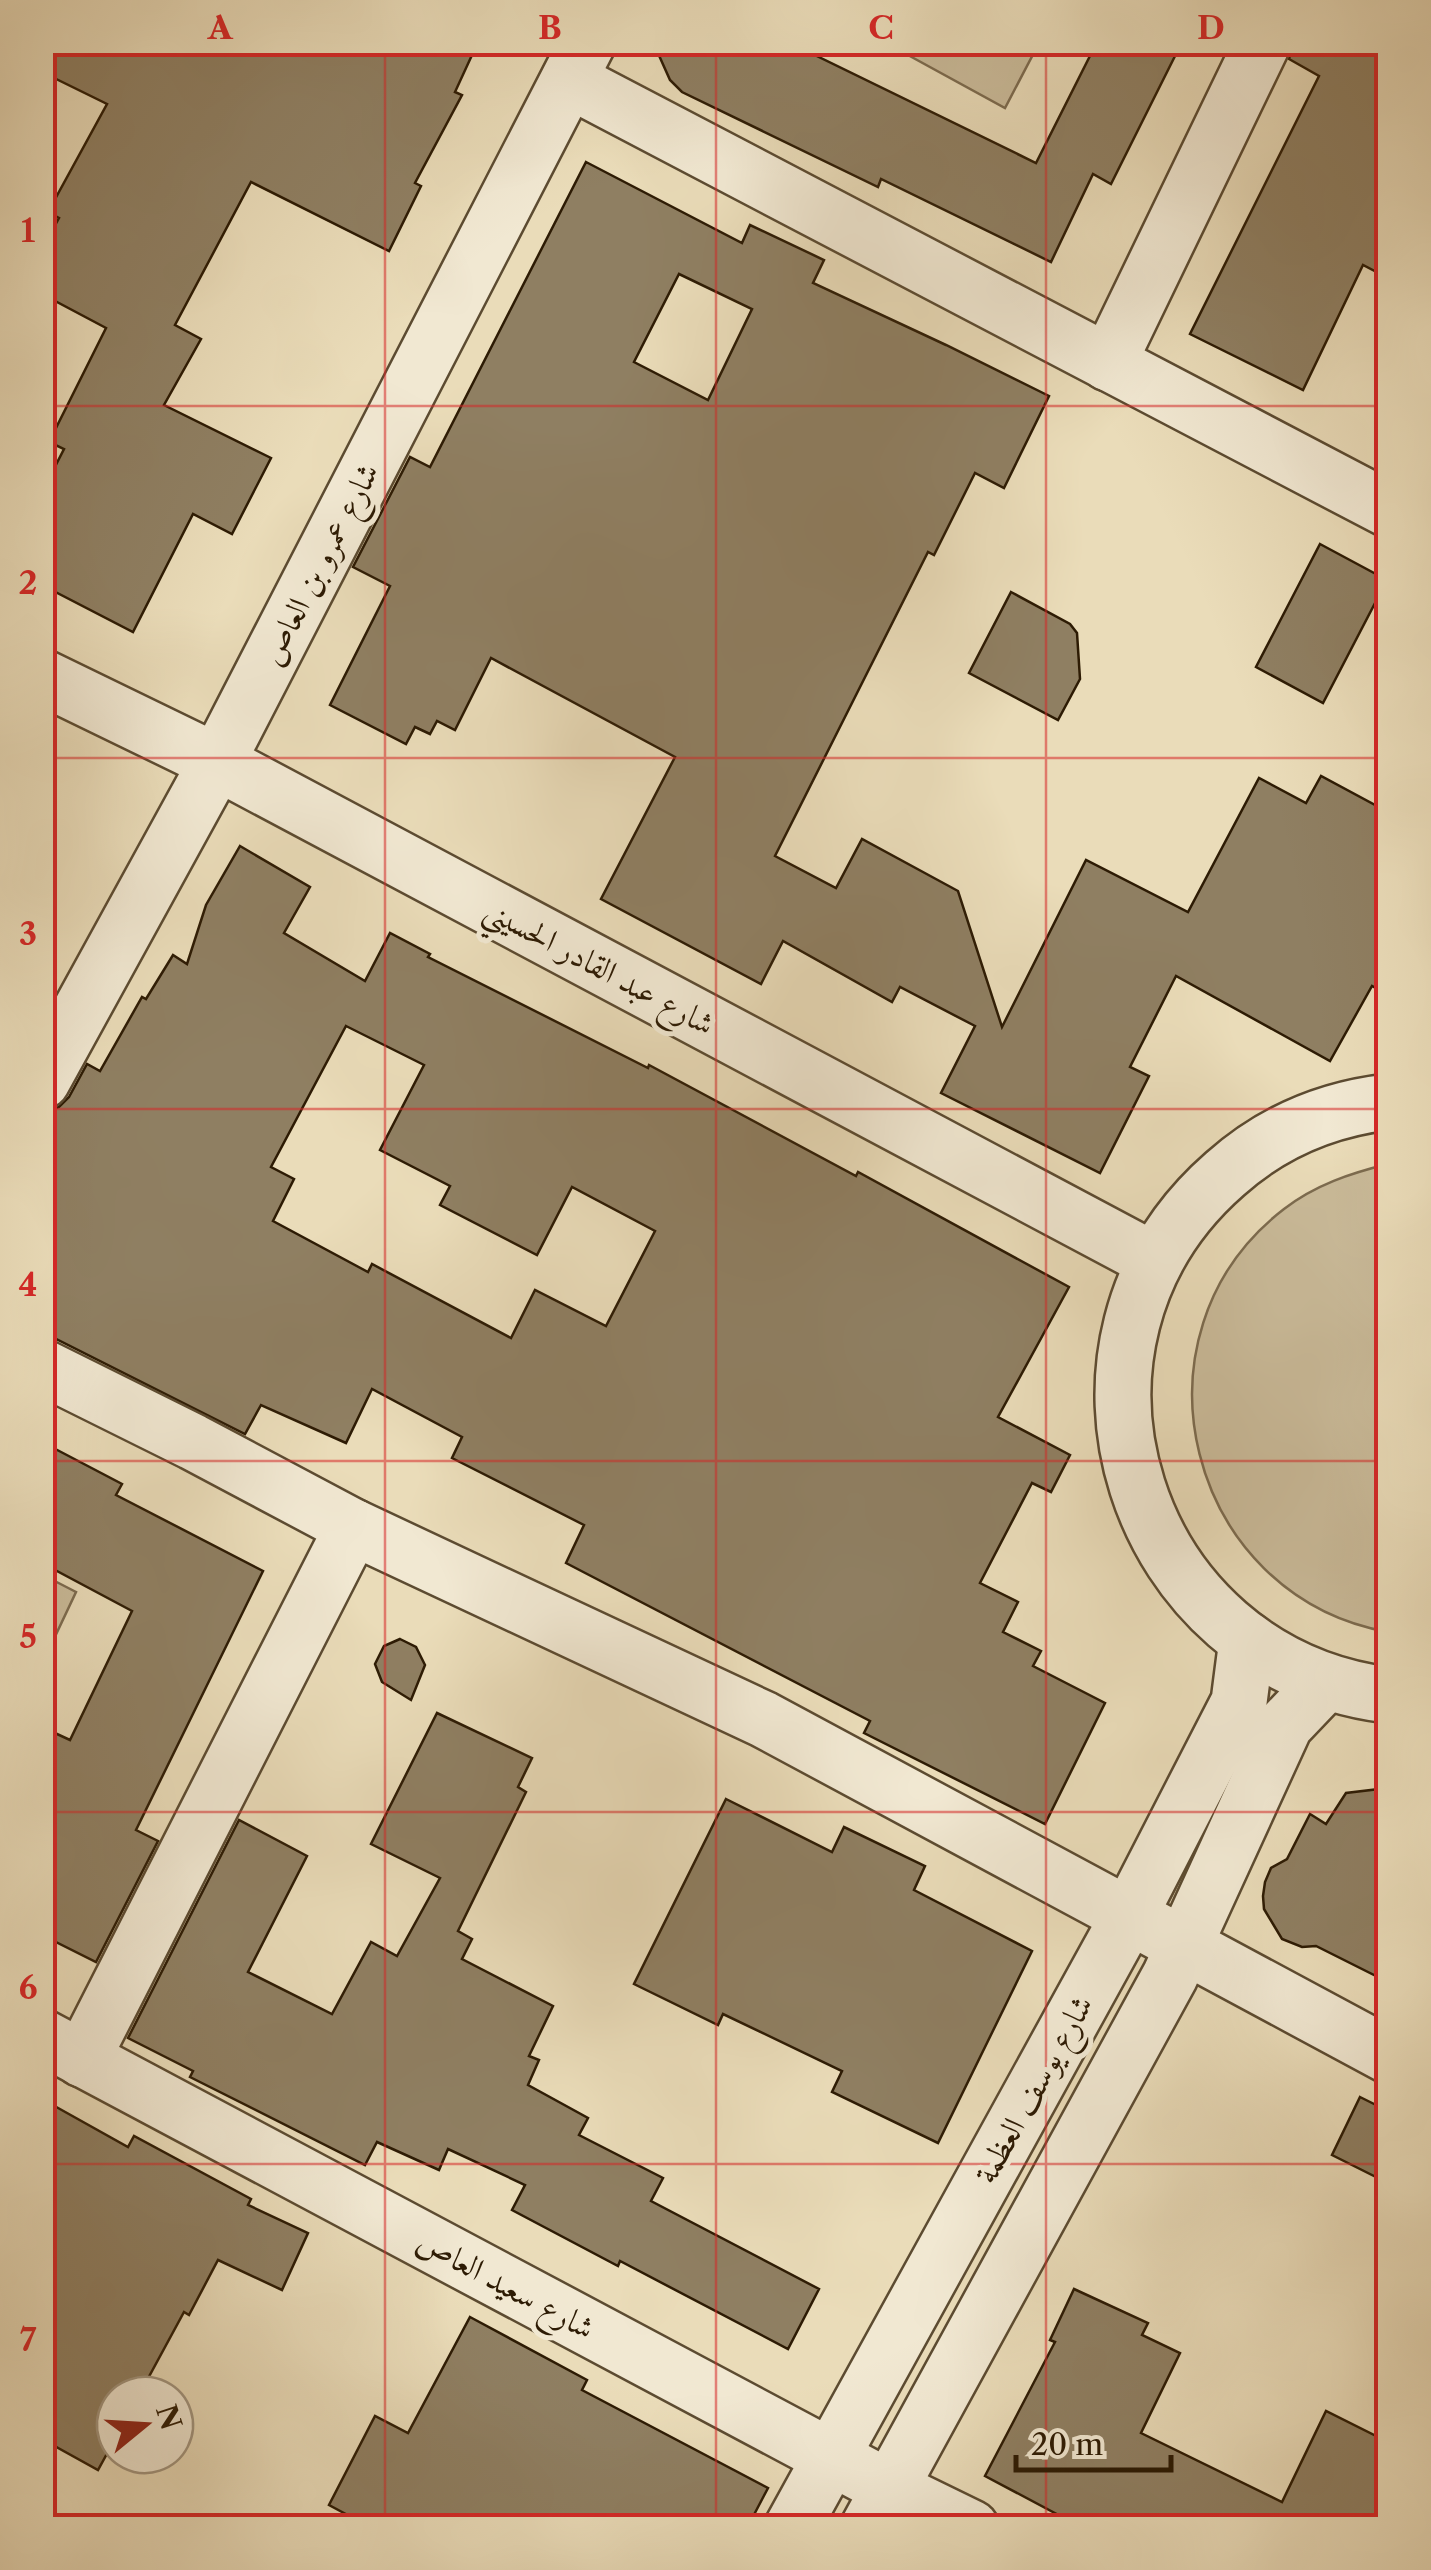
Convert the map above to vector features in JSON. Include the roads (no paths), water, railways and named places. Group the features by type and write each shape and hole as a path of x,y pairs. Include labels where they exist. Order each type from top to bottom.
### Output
{"street":[{"path":"1108,363 1263,42"},
{"path":"578,61 1108,363 1388,509"},
{"name":"شارع عمرو بن العاص","path":"42,1081 216,762 578,61"},
{"name":"شارع عبد القادر الحسيني","path":"42,676 216,762 1155,1261"},
{"path":"1388,1102 1320,1116 1279,1134 1241,1159 1208,1188 1179,1222 1155,1261 1131,1327 1123,1398 1131,1468 1142,1502 1156,1534 1194,1592 1219,1618 1284,1664 1326,1682 1388,1695"},
{"path":"42,1367 353,1527 763,1719 1388,2055"},
{"path":"62,2048 353,1527"},
{"name":"شارع يوسف العظمة","path":"792,2528 1129,1916 1239,1702 1247,1640"},
{"name":"شارع يوسف العظمة","path":"879,2508 1170,1976 1284,1726 1326,1682"},
{"name":"شارع سعيد العاص","path":"62,2048 830,2456 879,2508 970,2528"}]}
